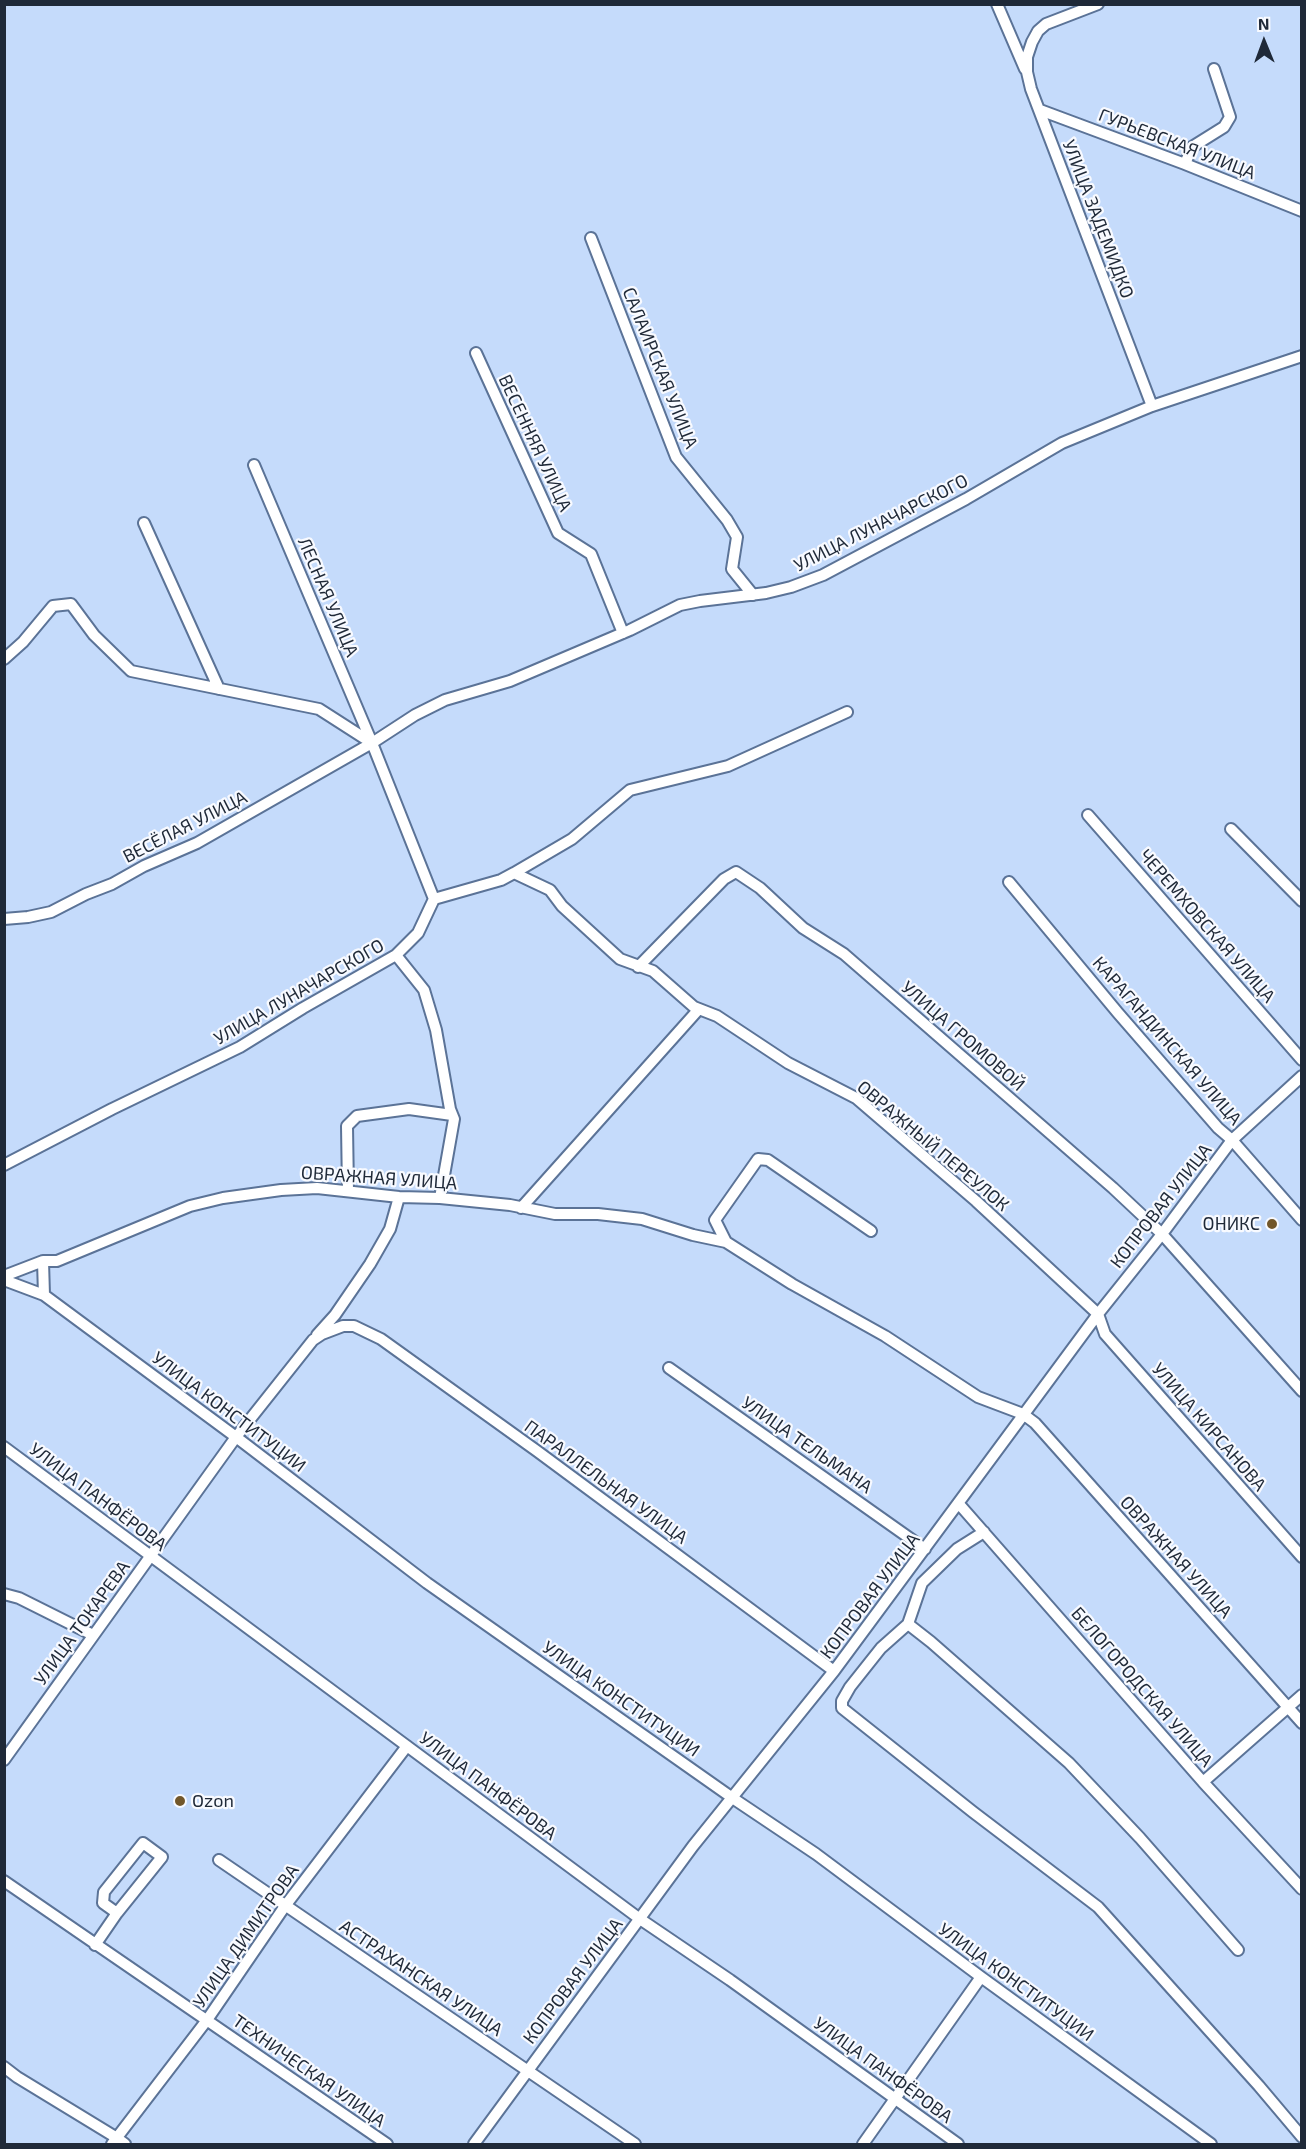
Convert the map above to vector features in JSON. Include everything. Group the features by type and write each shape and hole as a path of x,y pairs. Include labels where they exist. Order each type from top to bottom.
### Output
{"street":[{"path":"997,4 1027,72"},
{"name":"УЛИЦА ЗАДЕМИДКО","path":"1098,4 1046,24 1038,31 1027,57 1027,72 1031,89 1152,406"},
{"path":"1185,164 1192,147 1224,127 1230,117 1214,69"},
{"name":"ГУРЬЕВСКАЯ УЛИЦА","path":"1040,110 1302,211"},
{"name":"САЛАИРСКАЯ УЛИЦА","path":"591,238 676,457 727,520 737,537 732,569 753,595"},
{"name":"ВЕСЕННЯЯ УЛИЦА","path":"476,352 558,533 591,554 623,633"},
{"name":"УЛИЦА ЛУНАЧАРСКОГО","path":"372,743 415,715 445,700 510,681 623,633 680,605 753,595 791,587 823,575 966,499 1062,443 1152,406 1302,356"},
{"name":"ЛЕСНАЯ УЛИЦА","path":"254,465 372,743 434,899"},
{"path":"144,523 219,689"},
{"path":"4,659 23,642 53,606 71,604 94,635 131,671 320,709 372,743"},
{"path":"434,899 501,880 514,873 572,839 630,790 728,766 847,712"},
{"name":"ВЕСЁЛАЯ УЛИЦА","path":"4,919 51,912 112,884 144,866 197,843 372,743"},
{"name":"ЧЕРЕМХОВСКАЯ УЛИЦА","path":"1088,815 1302,1060"},
{"path":"1231,829 1302,901"},
{"name":"УЛИЦА ГРОМОВОЙ","path":"638,967 724,879 736,872 760,888 803,928 844,954 1113,1188 1162,1234 1302,1391"},
{"name":"ОВРАЖНЫЙ ПЕРЕУЛОК","path":"514,873 550,890 562,906 620,959 653,971 697,1008 717,1016 788,1063 856,1098 976,1200 1098,1314"},
{"name":"КАРАГАНДИНСКАЯ УЛИЦА","path":"1009,882 1118,1013 1302,1220"},
{"name":"УЛИЦА ЛУНАЧАРСКОГО","path":"4,1165 240,1047 396,955 418,933 434,899"},
{"path":"396,955 424,990 436,1030 454,1119 440,1198"},
{"path":"521,1208 697,1008"},
{"name":"КОПРОВАЯ УЛИЦА","path":"474,2145 693,1846 734,1799 834,1671 926,1549 1023,1414 1232,1140 1302,1076"},
{"path":"348,1191 347,1126 357,1116 410,1109 452,1114"},
{"path":"871,1231 768,1160 758,1159 715,1220 726,1242 792,1284 885,1336 978,1396 1023,1414"},
{"name":"ОВРАЖНАЯ УЛИЦА","path":"4,1276 43,1261 57,1261 190,1206 223,1198 290,1189 317,1188 399,1197 440,1198 555,1214 598,1214 642,1219 693,1235 726,1242"},
{"path":"313,1340 335,1315 370,1264 390,1229 399,1197"},
{"path":"43,1261 44,1295"},
{"name":"УЛИЦА КОНСТИТУЦИИ","path":"4,1281 44,1295 236,1437 427,1583 816,1854 1211,2145"},
{"name":"УЛИЦА КИРСАНОВА","path":"1098,1314 1105,1334 1302,1557"},
{"name":"УЛИЦА ТОКАРЕВА","path":"4,1760 236,1437 313,1340 343,1326 354,1326"},
{"name":"ПАРАЛЛЕЛЬНАЯ УЛИЦА","path":"354,1326 381,1339 537,1451 834,1671"},
{"name":"УЛИЦА ТЕЛЬМАНА","path":"669,1368 926,1549"},
{"name":"ОВРАЖНАЯ УЛИЦА","path":"1023,1414 1035,1423 1302,1723"},
{"name":"УЛИЦА ПАНФЁРОВА","path":"4,1447 640,1919 730,1980 958,2145"},
{"name":"БЕЛОГОРОДСКАЯ УЛИЦА","path":"959,1504 1203,1782 1302,1889"},
{"path":"984,1532 957,1549 922,1583 908,1624 881,1648 855,1680 842,1701 842,1708 1098,1907 1302,2137"},
{"path":"4,1594 19,1598 93,1635"},
{"path":"908,1624 1069,1763 1140,1838 1238,1950"},
{"path":"1203,1782 1302,1695"},
{"name":"УЛИЦА ДИМИТРОВА","path":"118,2142 207,2020 285,1906 407,1746"},
{"path":"95,1945 117,1913 162,1857 143,1843 104,1892 103,1903 117,1913"},
{"name":"АСТРАХАНСКАЯ УЛИЦА","path":"219,1860 528,2070 634,2145"},
{"name":"ТЕХНИЧЕСКАЯ УЛИЦА","path":"4,1881 387,2145"},
{"path":"862,2145 981,1977"},
{"path":"4,2067 17,2078 118,2142"}],"place":[{"name":"ОНИКС","path":"1272,1224"},
{"name":"Ozon","path":"180,1801"}]}
